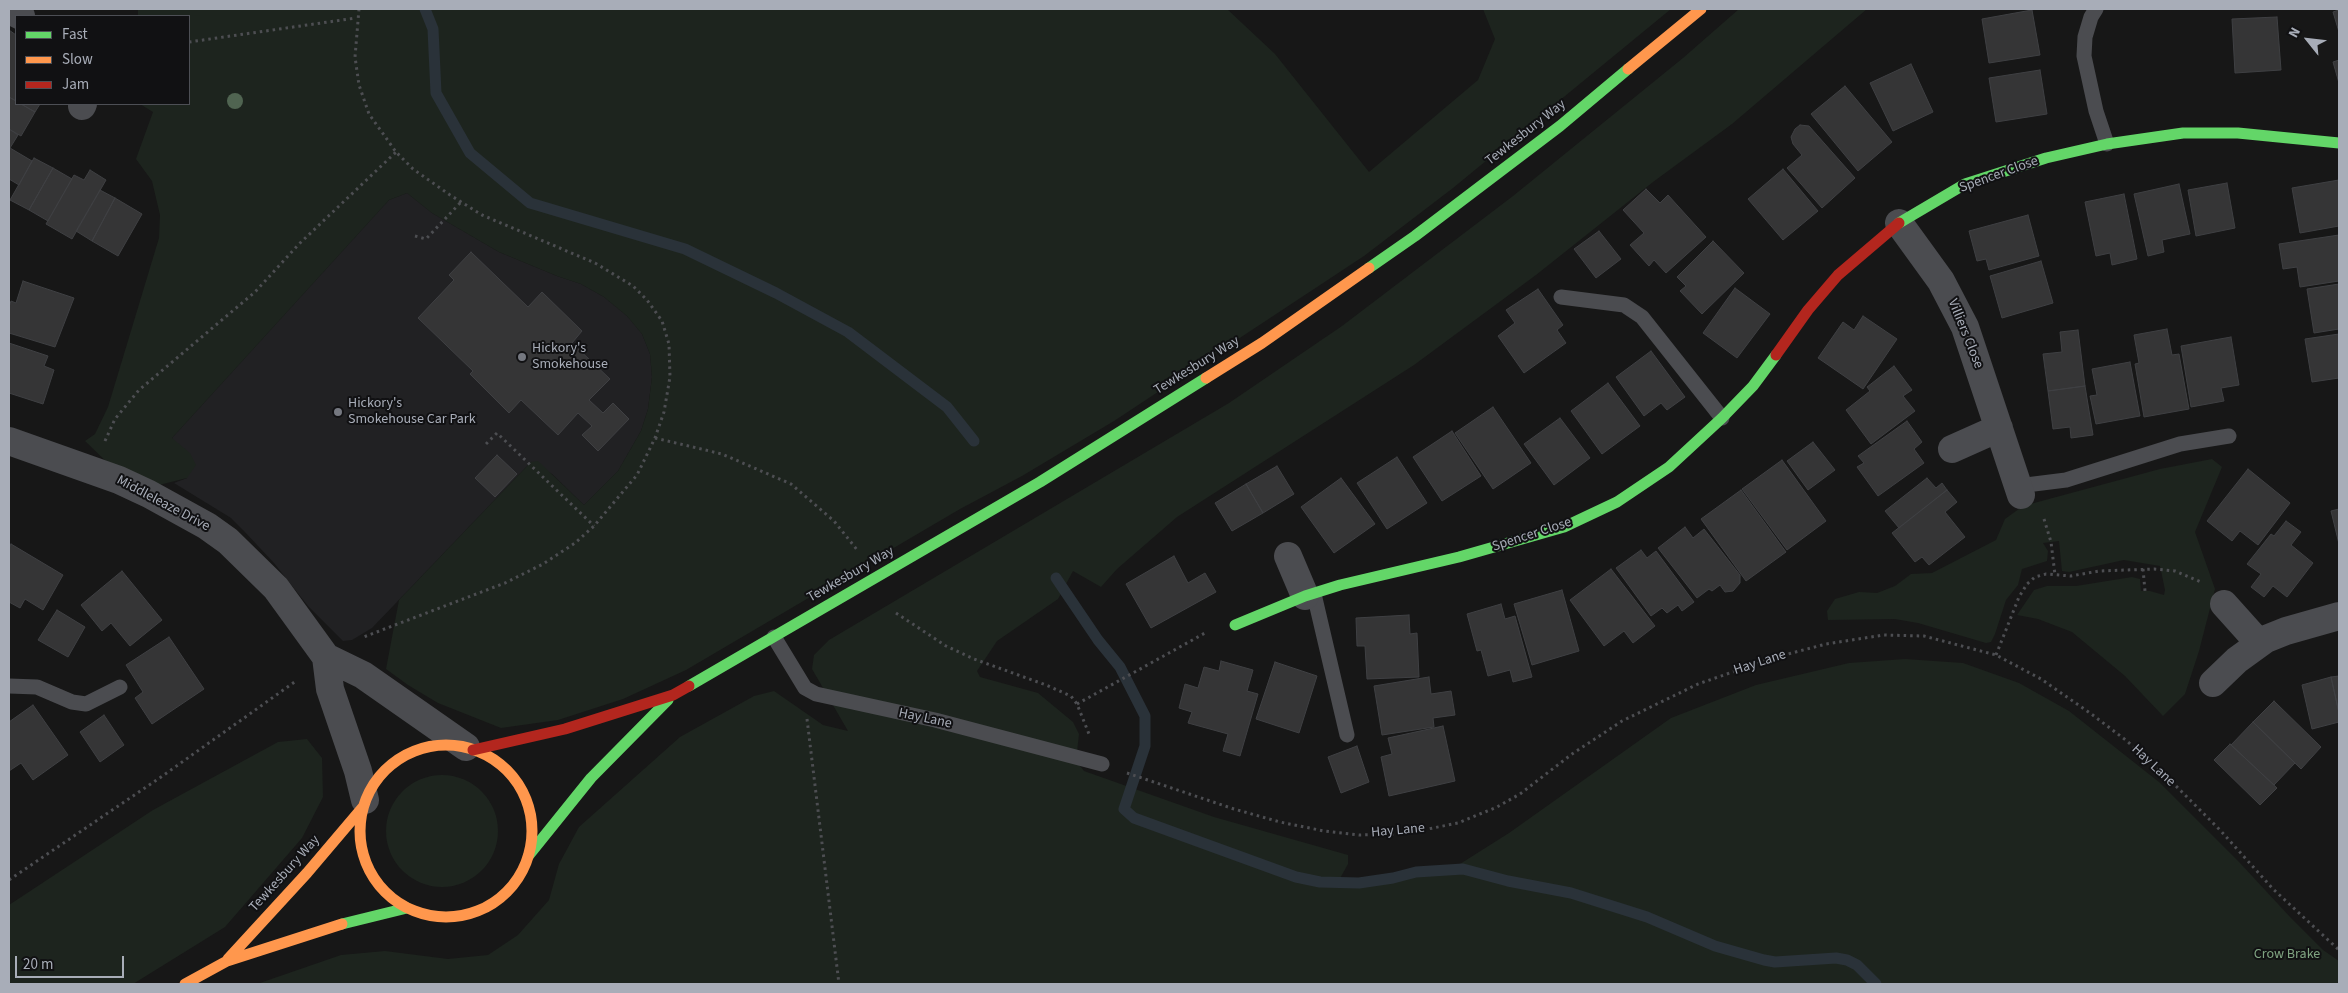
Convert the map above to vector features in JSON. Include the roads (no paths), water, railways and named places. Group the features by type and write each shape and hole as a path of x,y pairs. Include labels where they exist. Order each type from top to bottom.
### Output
{"street":[{"name":"Tewkesbury Way","path":"469,748 556,732 673,695 1040,482 1262,343 1415,236 1617,80 1701,9"},
{"name":"Spencer Close","path":"1235,625 1310,595 1397,570 1459,557 1516,542 1564,527 1617,502 1669,467 1722,418 1753,386 1808,310 1838,275 1899,223 1965,184 2046,158 2107,144 2183,134 2246,133 2339,143"},
{"name":"Villiers Close","path":"1899,223 1941,281 1965,327 2020,491"},
{"path":"1952,449 1999,428"},
{"name":"Middleleaze Drive","path":"9,441 95,470 149,494 178,508 228,541 276,588 326,657 362,675 469,748"},
{"path":"1288,556 1310,595"},
{"path":"2224,604 2260,643"},
{"path":"2212,683 2260,643 2286,631 2339,616"},
{"name":"Middleleaze Drive","path":"326,657 330,690 358,771 364,804"},
{"name":"Tewkesbury Way","path":"529,854 591,778 673,695"},
{"name":"Tewkesbury Way","path":"226,961 317,862 364,804 384,771 401,757 427,747 450,745 469,748 501,765 521,790 528,804 532,827 529,854 521,874 512,887 500,898 480,910 465,915 441,917 427,915 407,908 385,892 368,869 360,842 360,821 364,804"},
{"name":"Tewkesbury Way","path":"185,984 226,961 343,924 407,908"}],"lane":[{"path":"2096,9 2091,17 2085,37 2084,56 2096,111 2107,144"},
{"path":"1561,297 1624,305 1642,317 1722,418"},
{"path":"2020,491 2066,480 2180,444 2228,436"},
{"path":"1310,595 1347,735"},
{"name":"Hay Lane","path":"774,638 805,688 816,694 856,705 935,720 1102,764"},
{"path":"9,686 37,687 72,702 86,704 120,687"}],"waterway":[{"path":"425,9 433,29 436,93 470,153 530,203 685,249 776,293 848,332 947,407 974,441"},
{"path":"1056,578 1098,640 1120,667 1145,716 1145,746 1124,809 1134,818 1296,877 1320,882 1359,883 1393,878 1416,872 1463,869 1508,881 1571,893 1647,917 1715,946 1764,960 1775,962 1836,958 1847,960 1857,965 1876,984"}],"place":[{"name":"Hickory's Smokehouse","path":"522,357"},
{"name":"Hickory's Smokehouse Car Park","path":"338,412"}],"park label":[{"name":"Crow Brake","path":"2287,955"}]}
